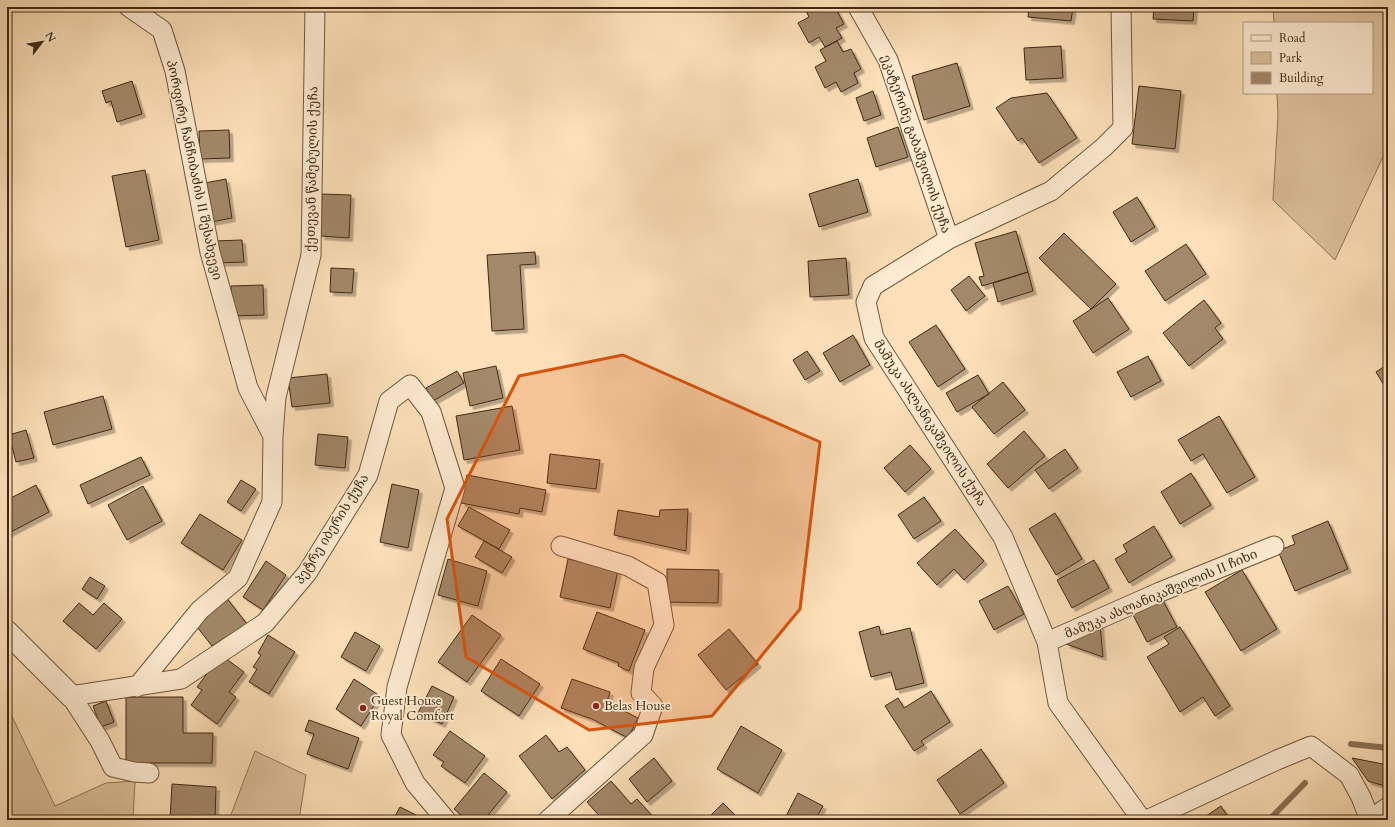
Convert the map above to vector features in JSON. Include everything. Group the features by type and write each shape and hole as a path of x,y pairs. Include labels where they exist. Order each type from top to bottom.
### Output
{"street":[{"name":"პორფირე ჩანჩიბაძის II შესახვევი","path":"129,7 162,30 174,71 210,252 248,388 273,436"},
{"name":"ქეთევან წამებულის ქუჩა","path":"137,687 200,610 238,578 272,502 273,436 276,397 310,255 315,7"},
{"name":"ეკატერინე გაბაშვილის ქუჩა","path":"858,7 888,60 949,239"},
{"name":"მამუკა ასლანიკაშვილის ქუჩა","path":"1120,7 1124,128 1104,147 1051,191 949,239 873,286 866,302 874,338 1003,537 1047,642 1058,703 1142,820"},
{"name":"პეტრე იბერის ქუჩა","path":"71,696 181,679 265,623 307,573 368,475 389,401 410,385 431,412 455,488 397,687 390,735 415,783 446,820"},
{"path":"548,820 643,735 654,706 641,693 644,668 664,625 657,582 628,566 561,546"},
{"name":"მამუკა ასლანიკაშვილის II ჩიხი","path":"1047,642 1160,592 1274,546"},
{"path":"7,632 71,696 100,741 113,767 134,772 149,773"},
{"path":"1147,820 1277,760 1311,746 1349,775 1361,797 1370,820 1388,807"}],"highlighted area":[{"path":"623,355 820,442 800,609 712,716 589,730 466,657 447,519 519,376"}],"green space":[{"path":"1273,7 1388,7 1388,146 1335,260 1273,200 1278,115 1277,94 1373,94 1373,22 1274,22"},
{"path":"7,706 55,806 106,783 135,781 133,820 7,820 7,786 12,763 7,740"},
{"path":"255,751 306,775 299,820 229,820"}],"building":[{"path":"804,7 835,7 844,24 836,28 842,38 825,47 819,37 809,43 798,23 809,17"},
{"path":"1029,7 1073,7 1071,21 1028,17"},
{"path":"1154,7 1194,7 1193,21 1153,19"},
{"path":"837,41 843,52 851,49 861,69 854,73 858,83 841,92 836,82 825,88 815,67 826,61 820,50"},
{"path":"1061,46 1063,78 1026,80 1024,48"},
{"path":"957,63 970,106 924,120 912,76"},
{"path":"132,81 142,114 117,122 111,101 106,103 102,91"},
{"path":"1139,86 1181,91 1175,149 1132,144"},
{"path":"873,91 881,115 864,121 856,98"},
{"path":"1047,93 1077,138 1039,163 1022,138 1018,141 996,108 1011,98"},
{"path":"898,127 908,157 876,167 867,138"},
{"path":"229,130 230,158 200,159 199,131"},
{"path":"145,170 159,240 126,247 112,176"},
{"path":"226,179 232,218 211,222 205,183"},
{"path":"858,179 868,212 819,227 809,194"},
{"path":"322,194 351,195 349,238 321,236"},
{"path":"1137,197 1155,227 1131,242 1113,212"},
{"path":"1016,231 1028,272 982,286 979,277 984,276 975,243"},
{"path":"1064,233 1116,284 1091,309 1039,258"},
{"path":"242,240 244,262 215,263 214,241"},
{"path":"1186,244 1206,274 1165,301 1145,271"},
{"path":"535,252 536,264 520,265 524,329 492,331 487,255"},
{"path":"846,258 849,295 810,297 808,261"},
{"path":"331,268 354,269 352,293 330,292"},
{"path":"1028,272 1033,291 998,302 993,283"},
{"path":"969,276 985,296 966,311 951,290"},
{"path":"263,285 264,315 232,316 231,286"},
{"path":"1108,298 1129,329 1093,353 1073,321"},
{"path":"1204,300 1221,323 1215,328 1223,339 1189,366 1163,333"},
{"path":"936,325 965,369 938,387 909,342"},
{"path":"853,335 870,365 840,382 823,353"},
{"path":"807,351 820,371 805,380 793,360"},
{"path":"1148,356 1161,381 1131,397 1117,372"},
{"path":"1388,364 1388,392 1376,372"},
{"path":"496,366 503,398 470,406 463,373"},
{"path":"457,371 464,383 433,401 426,388"},
{"path":"327,374 330,403 292,407 288,378"},
{"path":"978,375 989,394 957,412 946,393"},
{"path":"1003,382 1025,410 994,434 972,407"},
{"path":"103,396 112,429 53,445 44,412"},
{"path":"512,406 520,450 464,460 456,416"},
{"path":"1219,416 1255,477 1227,493 1203,454 1191,461 1178,440"},
{"path":"26,430 34,458 16,462 9,435"},
{"path":"1024,431 1045,456 1008,488 987,464"},
{"path":"318,434 348,437 345,468 315,465"},
{"path":"910,445 931,469 905,492 884,468"},
{"path":"1065,449 1078,468 1049,489 1035,470"},
{"path":"550,454 600,460 596,489 547,483"},
{"path":"141,457 150,475 88,504 80,485"},
{"path":"1191,473 1211,505 1180,524 1161,492"},
{"path":"467,475 546,490 542,512 520,508 519,514 461,503"},
{"path":"241,480 256,489 241,511 227,502"},
{"path":"392,484 419,490 408,548 380,542"},
{"path":"36,485 49,512 7,534 7,500"},
{"path":"143,486 162,521 127,540 108,505"},
{"path":"924,497 941,521 914,539 898,515"},
{"path":"469,507 510,530 499,549 458,526"},
{"path":"688,509 686,551 614,535 618,510 659,517 660,510"},
{"path":"1055,513 1082,559 1056,575 1029,529"},
{"path":"200,514 242,540 223,570 181,543"},
{"path":"1328,521 1348,569 1295,591 1278,551 1295,544 1292,536"},
{"path":"1154,526 1172,557 1129,583 1115,559 1127,552 1123,545"},
{"path":"955,529 984,561 964,580 954,569 937,585 917,563"},
{"path":"484,541 512,557 502,573 475,557"},
{"path":"448,559 487,571 478,606 438,595"},
{"path":"568,559 618,570 610,608 560,597"},
{"path":"1094,560 1109,588 1072,608 1057,580"},
{"path":"266,561 286,575 263,610 243,597"},
{"path":"667,569 719,570 718,603 667,602"},
{"path":"1242,570 1277,629 1241,651 1205,592"},
{"path":"90,577 105,586 97,599 82,589"},
{"path":"1008,586 1024,614 994,630 979,601"},
{"path":"225,596 247,624 212,646 194,623"},
{"path":"1161,597 1177,627 1147,642 1132,613"},
{"path":"79,603 93,615 104,603 122,619 96,649 63,621"},
{"path":"597,612 645,630 629,671 618,666 619,663 583,649"},
{"path":"472,615 501,635 467,682 438,662"},
{"path":"1100,624 1103,657 1066,644"},
{"path":"879,626 881,635 910,628 924,683 896,690 891,672 871,677 859,632"},
{"path":"1180,627 1230,706 1215,716 1203,697 1180,712 1147,657 1169,644 1164,637"},
{"path":"729,629 758,664 726,690 698,655"},
{"path":"355,632 380,646 366,671 341,657"},
{"path":"268,635 295,652 269,694 249,682 257,669 253,667 261,655 258,653"},
{"path":"221,655 244,672 229,692 236,697 217,724 191,705 202,690 197,687"},
{"path":"501,659 540,684 519,716 481,691"},
{"path":"354,679 380,696 361,726 336,709"},
{"path":"572,679 610,692 607,702 638,718 628,738 592,719 561,708"},
{"path":"432,686 454,697 442,724 418,713"},
{"path":"931,691 950,722 921,741 924,745 914,751 885,706 898,698 904,708"},
{"path":"126,697 183,697 183,733 213,733 212,763 126,763"},
{"path":"106,701 114,722 101,727 93,706"},
{"path":"309,720 359,738 348,769 307,754 314,734 305,731"},
{"path":"741,726 782,750 758,793 717,769"},
{"path":"450,731 485,756 465,783 441,766 444,762 433,755"},
{"path":"546,735 559,752 567,747 585,770 552,799 519,756"},
{"path":"981,749 1004,783 960,814 937,780"},
{"path":"654,758 672,781 647,802 629,779"},
{"path":"1352,758 1388,765 1388,787 1368,781"},
{"path":"484,773 507,792 484,820 467,820 454,809"},
{"path":"611,781 631,804 637,799 656,820 603,820 587,802"},
{"path":"172,784 216,787 215,820 170,820"},
{"path":"798,793 823,806 815,820 784,820"},
{"path":"723,803 740,820 706,820"},
{"path":"1221,806 1230,820 1200,820"},
{"path":"400,807 426,820 393,820"}],"waterway":[{"path":"1351,744 1388,748"},
{"path":"1269,820 1305,783"}],"place":[{"name":"Belas House","path":"596,706"},
{"name":"Guest House Royal Comfort","path":"363,708"}]}
